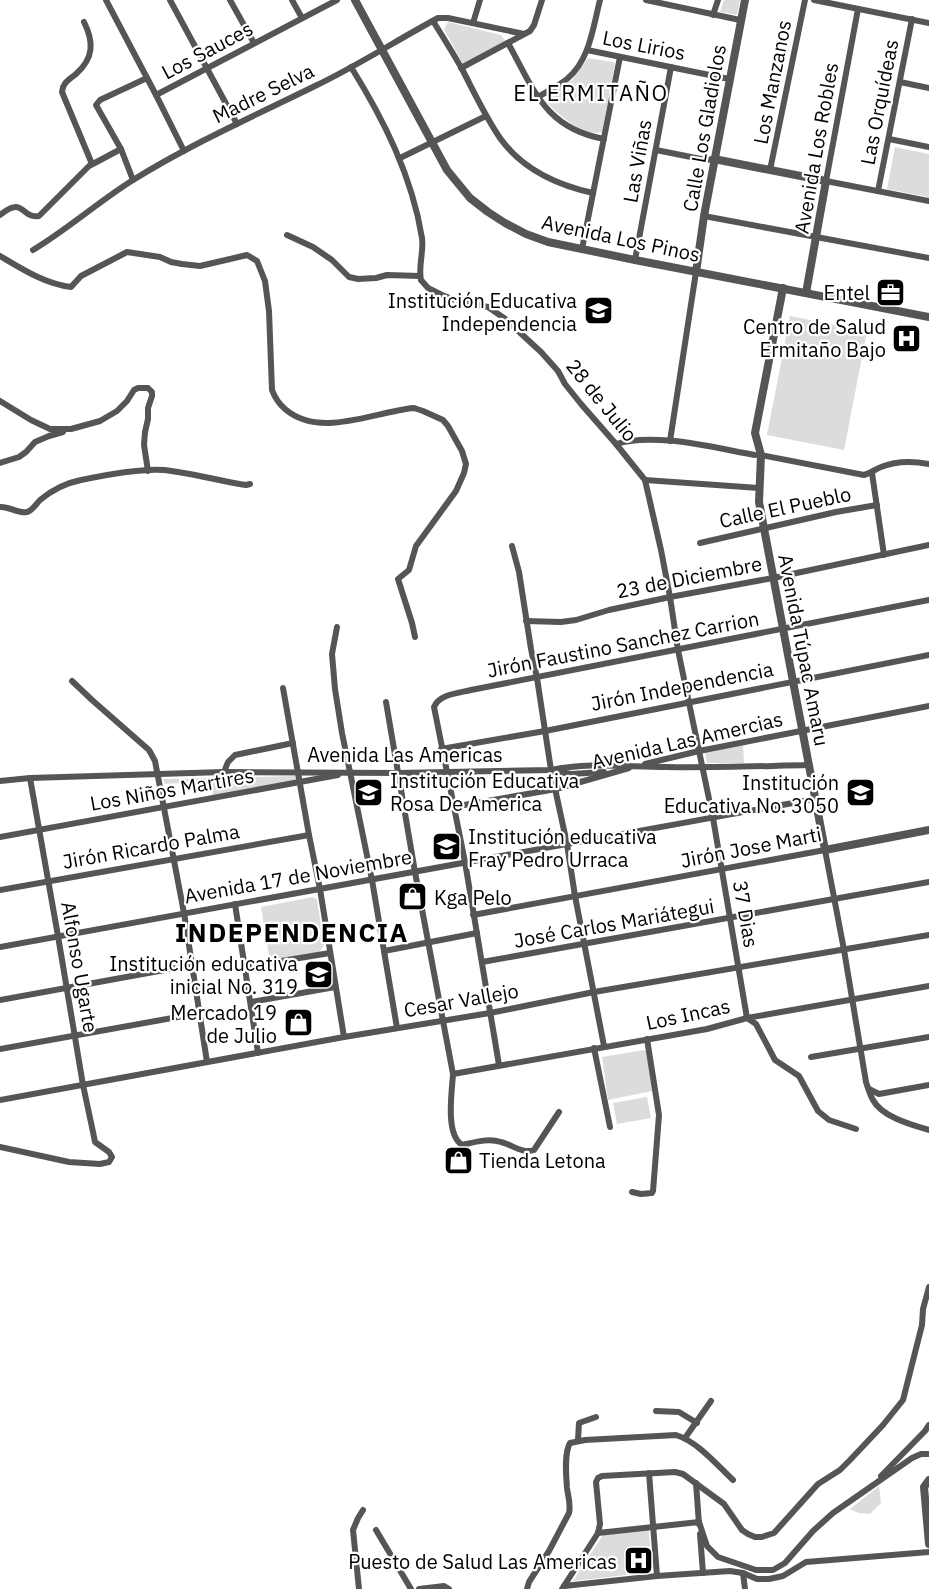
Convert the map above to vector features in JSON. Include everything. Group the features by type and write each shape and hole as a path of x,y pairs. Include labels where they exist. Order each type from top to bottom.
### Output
{"street":[{"path":"106,0 184,151"},
{"path":"170,0 237,124"},
{"path":"230,0 254,43"},
{"path":"292,0 302,18"},
{"name":"Los Sauces","path":"156,95 337,0"},
{"name":"Avenida Los Pinos","path":"356,0 447,170 470,198 488,212 526,234 548,242 635,260 929,317"},
{"path":"472,23 480,0"},
{"path":"461,68 533,27 542,0"},
{"path":"538,97 568,78 580,65 587,50 600,0"},
{"path":"646,0 740,20"},
{"name":"Calle Los Gladiolos","path":"713,15 718,0"},
{"name":"Calle Los Gladiolos","path":"670,441 704,216 745,0"},
{"name":"Los Manzanos","path":"770,170 805,0"},
{"path":"814,0 929,23"},
{"name":"Avenida Los Robles","path":"806,292 858,9"},
{"name":"Madre Selva","path":"33,250 133,180 184,151 351,67 433,21 443,17 524,34"},
{"name":"Las Orquídeas","path":"878,191 912,19"},
{"path":"433,21 486,116 509,149 547,178 564,186 593,193"},
{"path":"84,22 91,38 91,50 87,60 65,83 62,92 92,164"},
{"path":"508,43 538,97 548,110 563,124 581,133 604,139"},
{"name":"Los Lirios","path":"587,50 729,79"},
{"path":"582,249 620,57"},
{"path":"287,235 313,247 332,260 350,277 358,279 387,275 420,276 423,241 409,180 379,116 351,67"},
{"name":"Las Viñas","path":"635,260 671,67"},
{"path":"133,180 121,150 96,105 100,100 147,78"},
{"path":"900,82 929,88"},
{"path":"400,158 486,116"},
{"path":"889,139 929,147"},
{"path":"0,215 16,206 30,215 39,216 92,164 121,150"},
{"path":"656,150 706,160 714,159 929,201"},
{"path":"704,216 929,258"},
{"path":"0,256 36,276 59,286 71,287 81,276 127,252 200,266 247,255 257,261 265,281 269,311 272,390 278,402 288,412 306,421 325,423 414,408 443,420 464,455 466,468 456,491 416,546 409,570 398,579 415,637"},
{"name":"28 de Julio","path":"420,276 428,288 455,300 488,307 504,318 558,371 565,384 645,480"},
{"name":"Avenida Túpac Amaru","path":"783,288 756,433 759,502 869,1089"},
{"path":"0,463 19,457 35,442 49,435 100,421 117,411 134,390 148,388 152,392 144,445 148,471"},
{"path":"0,401 50,429 71,429 84,426"},
{"path":"616,444 628,440 670,441 864,475 892,464 909,462 929,464"},
{"path":"0,507 4,506 25,513 56,489 79,480 115,473 163,470 222,482 250,484"},
{"path":"872,473 884,555"},
{"path":"645,480 759,488"},
{"name":"37 Dias","path":"645,480 713,818 747,1018 756,1024 775,1060 799,1076 818,1111 829,1120 856,1129"},
{"name":"Calle El Pueblo","path":"700,543 877,505"},
{"name":"23 de Diciembre","path":"526,621 576,620 609,610 670,597 929,545"},
{"path":"512,546 519,572 551,770 604,1046"},
{"name":"Jirón Faustino Sanchez Carrion","path":"441,748 434,707 440,698 929,600"},
{"path":"337,627 332,654 335,689 372,880 397,1028"},
{"name":"Jirón Independencia","path":"441,748 545,731 929,654"},
{"path":"72,681 154,757 184,913 207,1062"},
{"path":"284,688 344,1037"},
{"path":"386,702 453,1074 451,1107 456,1142 462,1145 491,1140 529,1152 534,1150 559,1112"},
{"name":"Avenida Las Amercias","path":"453,807 556,789 699,751 929,706"},
{"path":"224,772 230,759 235,755 293,743"},
{"path":"441,748 465,862 499,1065"},
{"name":"Avenida Las Americas","path":"0,781 158,773 299,771 399,773 551,770 569,766 603,764 702,768 809,765"},
{"name":"Los Niños Martires","path":"0,837 351,773"},
{"name":"Alfonso Ugarte","path":"0,1147 58,1160 92,1164 107,1163 112,1159 111,1154 95,1142 30,778"},
{"name":"Avenida 17 de Noviembre","path":"0,947 815,799"},
{"name":"Jirón Jose Marti","path":"473,915 929,830"},
{"name":"Jirón Ricardo Palma","path":"0,890 309,835"},
{"name":"José Carlos Mariátegui","path":"482,962 929,882"},
{"path":"235,904 258,1053"},
{"path":"384,951 477,933"},
{"name":"Cesar Vallejo","path":"0,1100 344,1037 490,1013 594,992 929,935"},
{"path":"245,967 330,953"},
{"path":"0,1000 192,965"},
{"name":"Los Incas","path":"453,1074 707,1029 747,1018 929,986"},
{"path":"250,1002 335,987"},
{"path":"0,1050 200,1013"},
{"path":"811,1057 929,1037"},
{"path":"632,1192 646,1194 653,1191 659,1115 646,1039"},
{"path":"594,1048 610,1126"},
{"path":"869,1089 879,1094 929,1085"},
{"path":"869,1089 880,1110 899,1120 929,1130"},
{"path":"563,1587 598,1533 600,1524 596,1482 602,1476 675,1472 683,1474 724,1504 742,1530 748,1534 762,1537 774,1533 814,1489 850,1460 903,1400 929,1287"},
{"path":"685,1438 711,1401"},
{"path":"656,1411 679,1412 697,1423"},
{"path":"578,1440 579,1423 596,1417"},
{"path":"872,1485 929,1425"},
{"path":"527,1589 569,1513 566,1454 570,1443 578,1440 676,1435 685,1438 733,1480"},
{"path":"699,1522 707,1546 718,1557 756,1570 773,1570 785,1563 823,1521 912,1458 921,1454 929,1454"},
{"path":"649,1473 657,1576"},
{"path":"929,1480 924,1487 929,1544"},
{"path":"696,1483 703,1573"},
{"path":"359,1589 353,1530 363,1510"},
{"path":"598,1533 699,1522"},
{"path":"376,1530 411,1589"},
{"path":"563,1587 657,1576 730,1571 757,1579 769,1579 783,1576 806,1562 929,1552"},
{"path":"743,1573 745,1589"},
{"path":"419,1589 444,1586 450,1589"}],"shaded area":[{"path":"724,0 740,0 737,15 720,12"},
{"path":"448,22 501,35 506,42 463,64 444,29"},
{"path":"588,58 615,64 602,132 595,133 564,119 547,102 549,94 572,80"},
{"path":"895,147 929,154 929,197 887,189"},
{"path":"790,316 867,331 844,450 767,435"},
{"path":"743,744 744,763 707,763 705,752"},
{"path":"297,776 298,781 213,796 211,781 165,784 163,779"},
{"path":"313,897 317,900 324,945 319,953 270,962 261,907"},
{"path":"644,1050 647,1052 652,1091 608,1100 602,1057"},
{"path":"647,1097 651,1118 617,1124 613,1103"},
{"path":"879,1486 881,1503 870,1514 850,1509"},
{"path":"649,1530 650,1549 624,1552 626,1575 573,1581 603,1535"}],"place":[{"name":"Entel","path":"891,292"},
{"name":"Institución Educativa Independencia","path":"598,311"},
{"name":"Centro de Salud Ermitaño Bajo","path":"907,338"},
{"name":"Institución Educativa Rosa De America","path":"369,792"},
{"name":"Institución Educativa No. 3050","path":"860,793"},
{"name":"Institución educativa Fray Pedro Urraca","path":"447,847"},
{"name":"Kga Pelo","path":"413,897"},
{"name":"Institución educativa inicial No. 319","path":"319,974"},
{"name":"Mercado 19 de Julio","path":"298,1023"},
{"name":"Tienda Letona","path":"458,1160"},
{"name":"Puesto de Salud Las Americas","path":"638,1561"}],"district":[{"name":"EL ERMITAÑO","path":"591,92"},
{"name":"INDEPENDENCIA","path":"292,932"}]}
